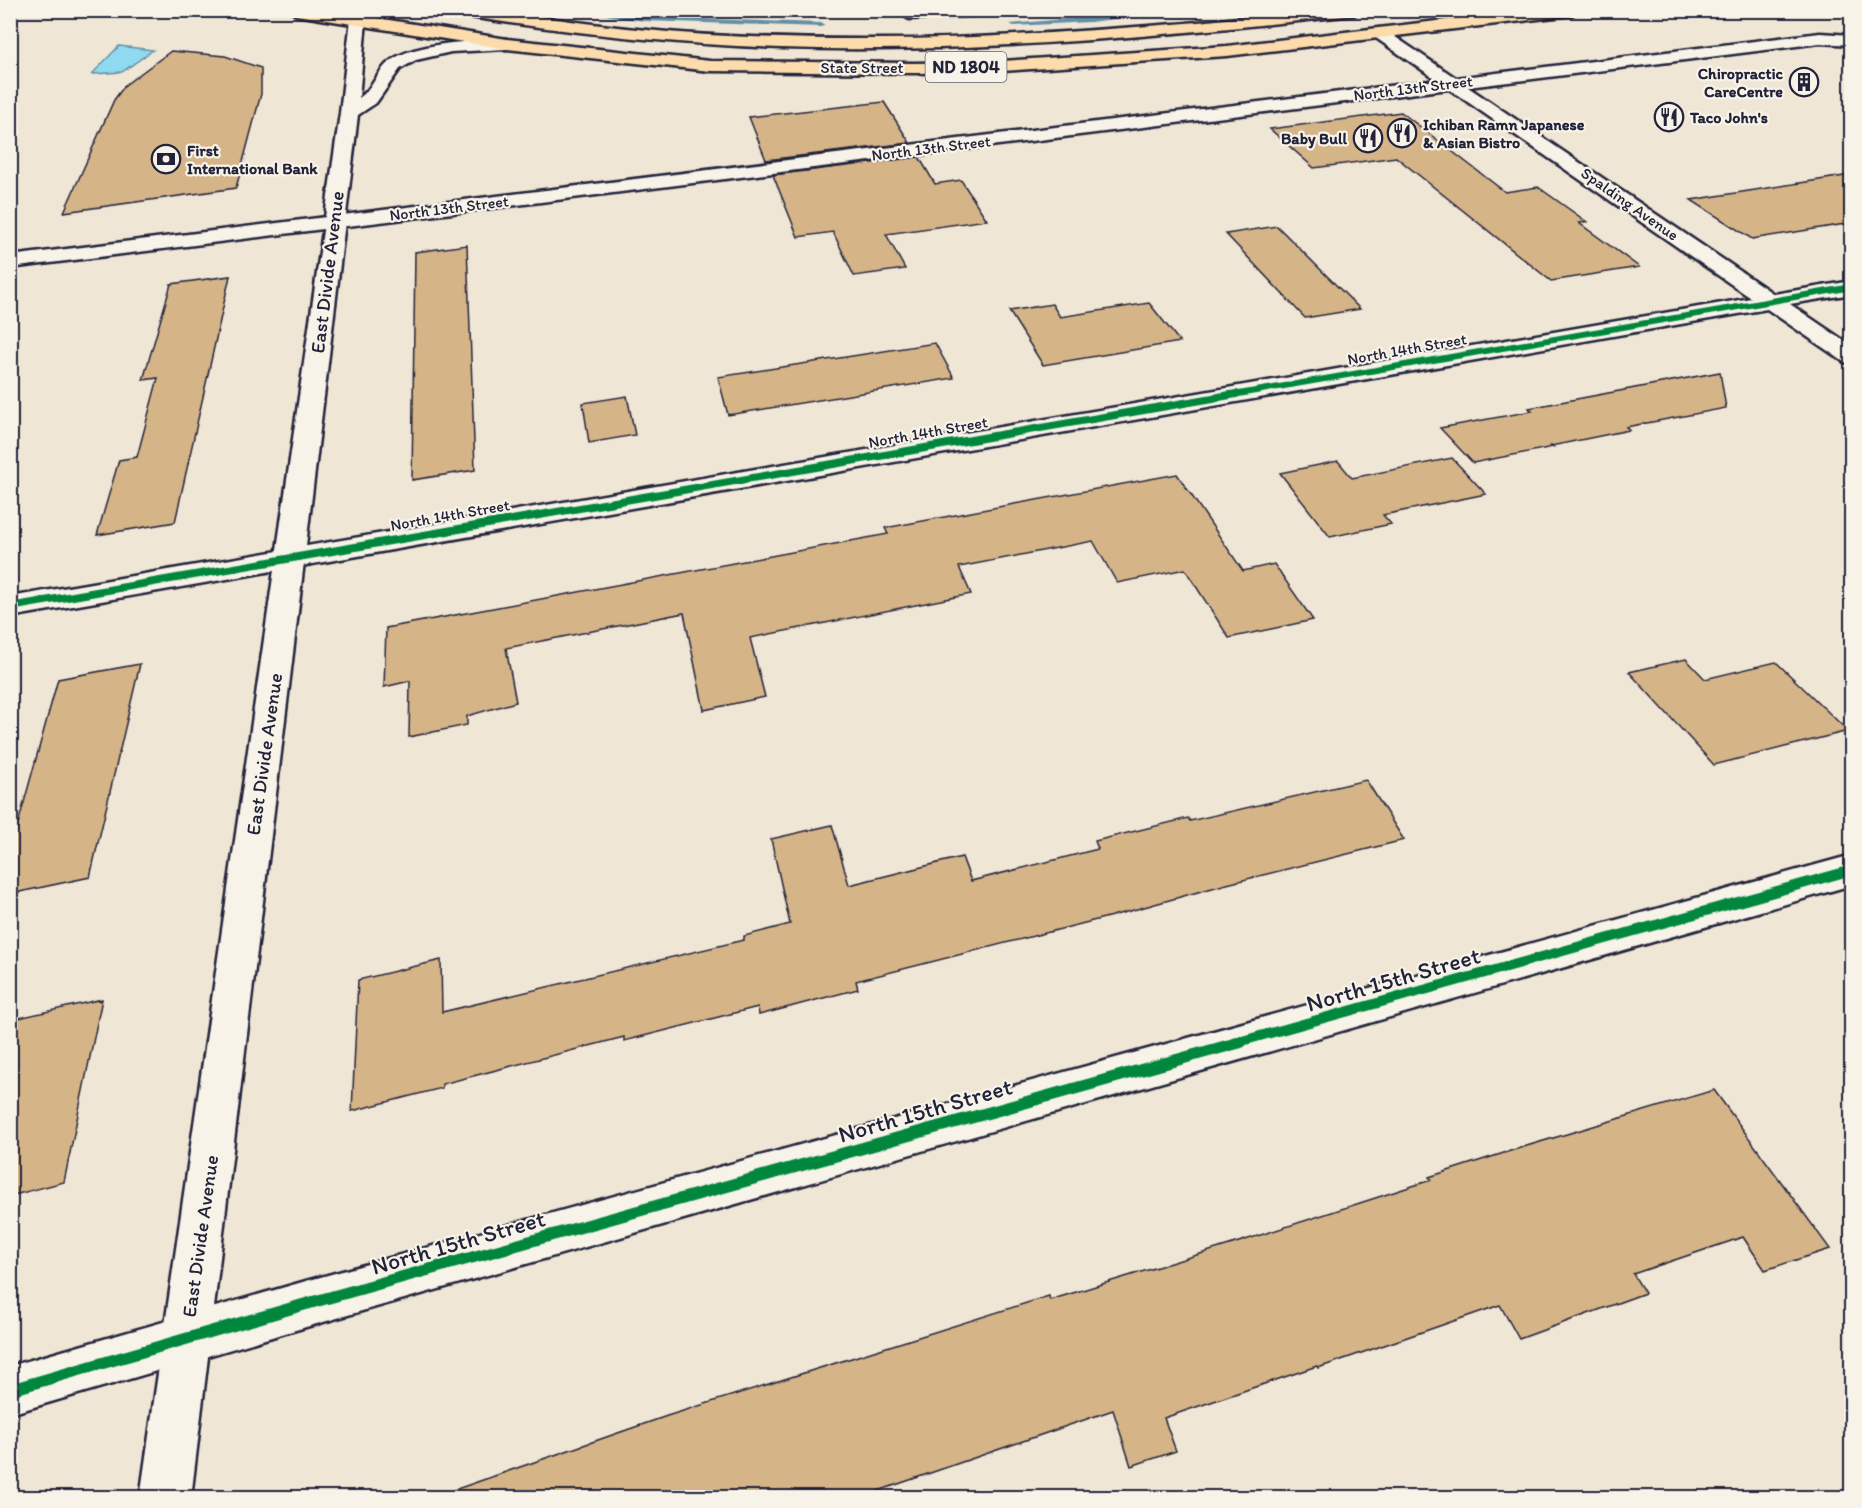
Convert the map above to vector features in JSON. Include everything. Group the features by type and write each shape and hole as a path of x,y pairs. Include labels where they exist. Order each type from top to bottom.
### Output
{"main road":[{"name":"State Street","path":"296,10 360,16 507,44 710,66 987,67 1227,51 1572,10"},
{"name":"State Street","path":"457,10 633,34 757,42 873,43 1076,38 1354,10"},
{"path":"1379,33 1370,25 1371,22 1453,10"},
{"path":"1155,56 1193,41 1342,24 1351,21 1352,17 1347,11"}],"street":[{"path":"909,14 983,10"},
{"name":"East Divide Avenue","path":"165,1497 349,114 360,16"},
{"name":"Spalding Avenue","path":"1379,33 1851,357"},
{"name":"North 13th Street","path":"10,262 1820,38 1851,40"},
{"path":"349,114 370,99 394,66 410,57 452,47 507,44"},
{"name":"North 14th Street","path":"10,607 1851,287"},
{"name":"North 15th Street","path":"10,1390 186,1341 306,1304 1851,870"}],"water":[{"path":"119,46 153,50 122,72 92,74"}],"building":[{"name":"First International Bank","path":"171,51 225,56 261,68 261,94 236,188 64,212 114,100 125,85"},
{"path":"884,102 910,143 766,160 749,117"},
{"path":"1401,112 1505,192 1538,187 1587,222 1579,223 1639,267 1551,281 1396,157 1314,168 1270,129"},
{"path":"919,157 935,184 961,180 987,220 886,234 905,269 854,276 833,232 798,237 773,175"},
{"path":"1851,175 1851,223 1752,239 1691,200"},
{"path":"1277,226 1360,309 1305,318 1226,234"},
{"path":"467,245 475,470 412,480 415,252"},
{"path":"230,276 175,522 97,535 119,460 137,457 158,378 143,380 171,284"},
{"path":"1149,303 1180,342 1043,365 1009,311 1052,304 1060,317"},
{"path":"935,343 954,378 728,415 718,377"},
{"path":"1720,372 1726,408 1626,427 1629,430 1473,463 1440,428 1532,411 1529,408"},
{"path":"627,396 635,435 589,443 583,403"},
{"path":"1452,458 1486,494 1383,515 1391,524 1330,537 1280,473 1338,461 1352,478"},
{"path":"1177,474 1243,571 1274,564 1313,620 1229,638 1185,569 1117,583 1093,541 959,567 971,594 750,638 765,697 704,710 684,613 506,648 516,702 467,716 467,725 409,737 410,681 384,687 386,628 888,534 885,528"},
{"path":"1686,659 1705,679 1776,662 1848,731 1714,765 1629,672"},
{"path":"140,664 90,877 10,894 10,853 58,679"},
{"path":"1366,780 1404,840 856,981 858,989 759,1015 758,1007 624,1041 624,1037 442,1084 442,1088 352,1111 358,980 441,960 442,1012 744,940 744,936 790,924 771,839 832,825 849,885 962,857 971,881 1098,849 1095,841 1188,818 1190,821"},
{"path":"102,999 64,1182 10,1196 10,1020"},
{"path":"1714,1090 1830,1249 1765,1270 1743,1237 1633,1274 1645,1293 1519,1339 1500,1305 1164,1418 1176,1451 1131,1466 1113,1410 878,1491 880,1497 452,1497 451,1491 667,1416 1049,1296 1050,1300 1239,1242 1431,1180 1429,1177 1510,1151"}],"waterway":[{"path":"578,10 644,19 821,25"},
{"path":"1014,24 1090,20 1184,10"}],"cycle path":[{"path":"10,607 1852,287"},
{"path":"10,1390 306,1304 1852,870"}],"place":[{"name":"Chiropractic CareCentre","path":"1804,82"},
{"name":"Taco John's","path":"1669,117"},
{"name":"Ichiban Ramn Japanese & Asian Bistro","path":"1402,133"},
{"name":"Baby Bull","path":"1368,138"},
{"name":"First International Bank","path":"166,159"}]}
